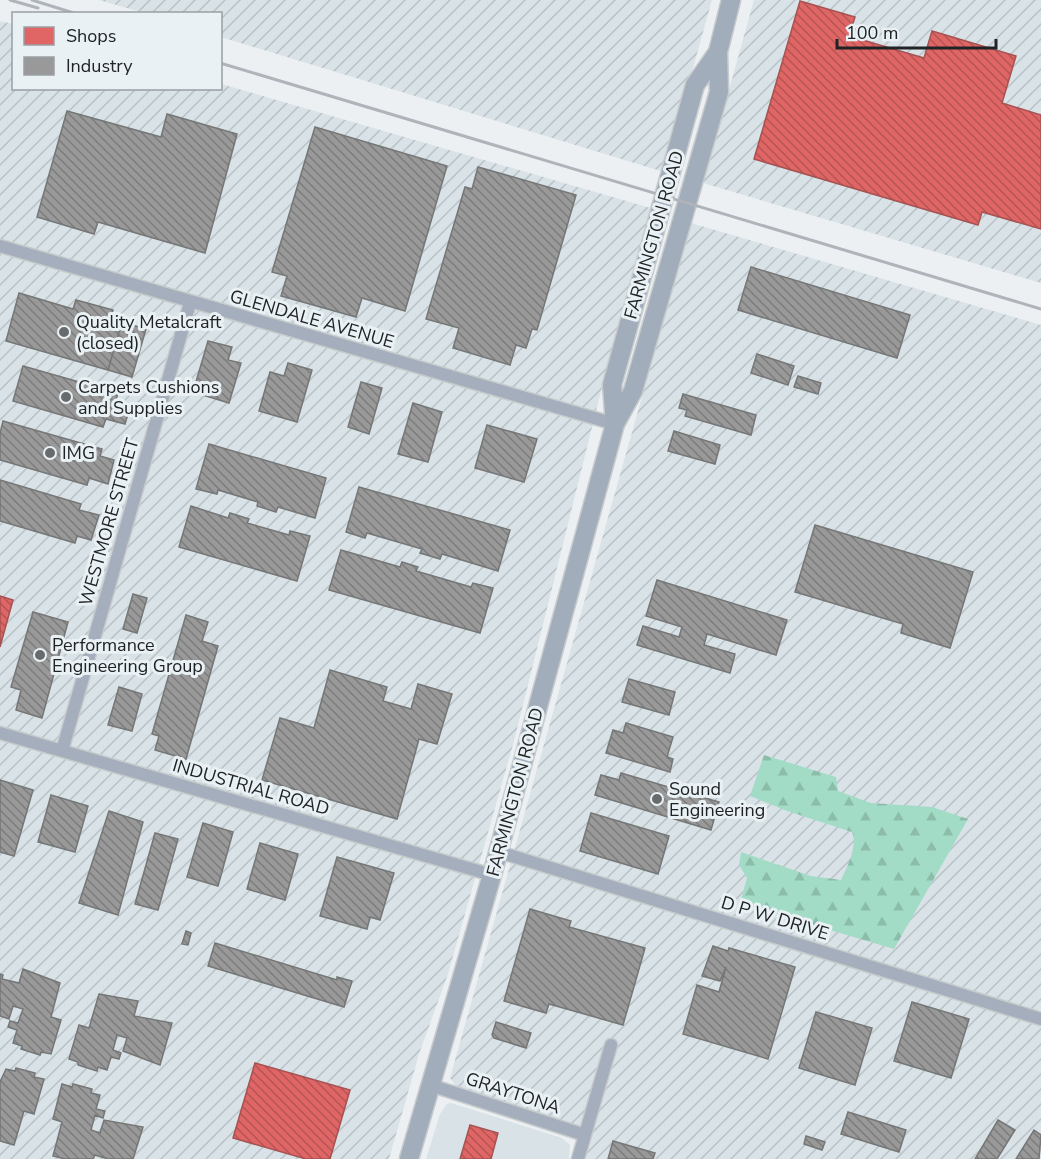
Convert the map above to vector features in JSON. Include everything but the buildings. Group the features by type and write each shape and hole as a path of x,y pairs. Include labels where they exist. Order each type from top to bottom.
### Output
{"main road":[{"name":"FARMINGTON ROAD","path":"409,1159 499,852 615,424 612,385 695,86 718,52 731,0"}],"street":[{"name":"GLENDALE AVENUE","path":"0,246 190,303 615,424"},
{"name":"WESTMORE STREET","path":"62,751 190,303"},
{"name":"INDUSTRIAL ROAD","path":"0,734 492,875"},
{"name":"D P W DRIVE","path":"499,852 1041,1019"},
{"path":"578,1159 611,1045"},
{"name":"GRAYTONA","path":"430,1085 585,1135"}],"shaded area":[{"path":"99,0 712,0 664,172 222,37 222,12 141,12"},
{"path":"754,0 1041,0 1041,283 703,183"},
{"path":"0,21 12,24 12,90 222,90 222,84 654,209 600,395 514,741 448,974 419,1054 389,1159 0,1159"},
{"path":"691,223 1041,325 1041,1159 586,1159 593,1132 466,1090 456,1086 450,1078"},
{"path":"451,1103 562,1138 570,1145 569,1159 426,1159 440,1114 447,1104"}],"green space":[{"path":"764,755 836,777 838,791 871,803 932,807 968,819 894,949 753,907 741,900 747,878 739,865 741,852 811,876 841,880 854,844 852,832 787,811 750,796"}],"railway":[{"path":"10,0 38,8"},
{"path":"32,0 71,12"},
{"path":"222,64 1041,309"}],"place":[{"name":"Quality Metalcraft (closed)","path":"64,332"},
{"name":"Carpets Cushions and Supplies","path":"66,397"},
{"name":"IMG","path":"50,453"},
{"name":"Performance Engineering Group","path":"40,655"},
{"name":"Sound Engineering","path":"657,799"}]}
